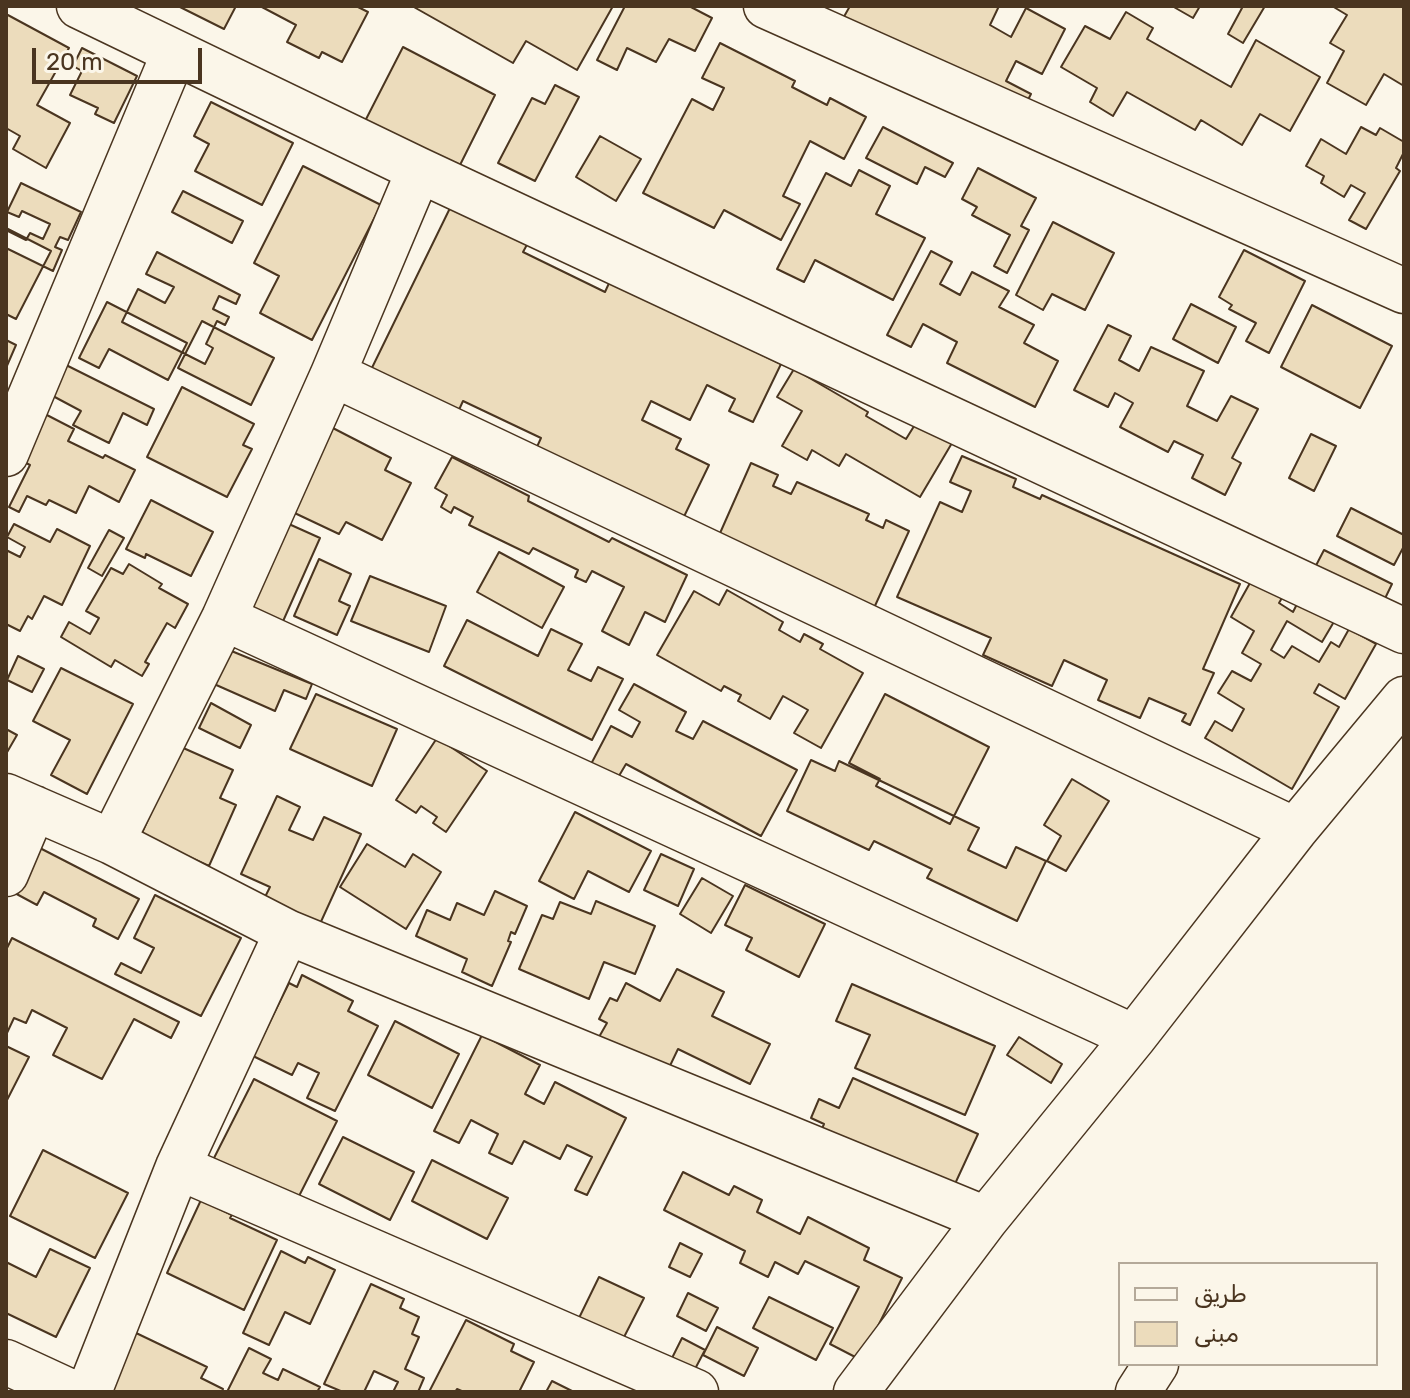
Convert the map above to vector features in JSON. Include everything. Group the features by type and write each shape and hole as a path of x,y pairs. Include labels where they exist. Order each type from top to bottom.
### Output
{"street":[{"path":"79,6 419,170 1404,631"},
{"path":"766,6 1404,291"},
{"path":"6,454 174,53"},
{"path":"112,842 224,618 333,374 419,170"},
{"path":"333,374 1295,830"},
{"path":"224,618 1134,1037"},
{"path":"856,1392 986,1219 1134,1037 1295,830 1404,699"},
{"path":"6,874 20,802 112,842 287,932 986,1219"},
{"path":"89,1392 178,1167 287,932"},
{"path":"178,1167 696,1392"},
{"path":"6,1362 71,1392"},
{"path":"1138,1392 1155,1366"}],"building":[{"path":"178,6 236,6 224,29"},
{"path":"260,6 356,6 368,12 342,62 322,52 319,58 287,42 296,25"},
{"path":"412,6 613,6 577,70 526,41 513,63"},
{"path":"625,6 689,6 712,18 695,51 669,39 656,62 627,48 617,70 597,60"},
{"path":"850,6 999,6 990,25 1011,37 1026,8 1065,29 1042,74 1016,61 1006,81 1031,94 1013,129 837,29"},
{"path":"1172,6 1200,6 1193,18"},
{"path":"1238,6 1265,6 1243,43 1228,34 1242,8"},
{"path":"1332,6 1404,6 1404,86 1384,74 1366,105 1327,83 1344,51 1330,43 1347,15"},
{"path":"1126,12 1153,28 1147,39 1231,87 1256,40 1320,77 1290,131 1260,114 1242,145 1201,120 1195,130 1127,92 1113,116 1090,102 1097,88 1061,67 1085,26 1110,39"},
{"path":"6,14 69,48 37,105 70,123 46,168 13,149 20,136 6,128"},
{"path":"720,43 795,81 792,87 827,105 830,98 866,117 844,159 810,141 783,196 800,204 781,240 724,210 714,228 643,193 692,99 713,110 724,88 702,78"},
{"path":"403,47 495,95 455,175 362,127"},
{"path":"82,48 137,76 114,123 95,114 98,108 70,95 82,71 73,66"},
{"path":"555,85 579,97 535,181 498,163 532,98 545,104"},
{"path":"211,102 293,143 262,205 195,171 209,144 194,136"},
{"path":"883,127 953,163 945,177 925,167 917,184 866,158"},
{"path":"1361,127 1376,135 1380,128 1404,142 1404,152 1396,168 1400,171 1366,229 1349,220 1365,193 1351,185 1344,197 1321,183 1324,176 1306,166 1321,139 1346,154"},
{"path":"600,136 641,159 616,201 576,177"},
{"path":"303,166 381,205 312,340 260,313 279,276 254,263"},
{"path":"978,168 1036,198 1021,226 1029,230 1007,273 994,266 1010,235 972,215 977,207 962,199"},
{"path":"859,170 890,186 876,214 925,238 893,300 815,260 804,282 777,269 826,173 851,186"},
{"path":"21,183 81,212 68,240 60,237 55,247 62,250 53,271 6,248 6,230 26,240 30,233 43,239 50,224 22,211 19,217 7,212"},
{"path":"183,191 243,221 232,243 172,212"},
{"path":"452,204 529,241 523,252 605,292 610,281 781,364 753,422 729,411 735,399 707,385 690,420 651,401 642,420 681,439 676,449 709,465 677,531 531,460 541,438 463,401 453,423 366,380"},
{"path":"1053,222 1114,253 1085,310 1052,294 1043,310 1016,295"},
{"path":"6,228 51,251 16,319 6,314"},
{"path":"1244,250 1305,281 1269,353 1246,341 1256,323 1229,309 1232,305 1219,297"},
{"path":"931,251 952,262 940,284 960,295 972,272 1009,291 999,307 1034,325 1024,343 1058,361 1035,407 947,363 957,342 923,324 911,347 887,335"},
{"path":"157,252 240,295 236,304 219,296 213,309 229,317 225,325 217,321 206,344 213,348 205,364 122,322 138,289 165,303 174,287 146,274"},
{"path":"107,302 187,343 168,380 109,349 99,368 79,358"},
{"path":"1191,304 1236,327 1218,363 1173,339"},
{"path":"1312,305 1392,346 1360,408 1281,367"},
{"path":"202,321 274,358 251,405 178,368"},
{"path":"1108,325 1131,336 1119,360 1139,371 1151,347 1204,371 1187,406 1217,421 1231,396 1258,409 1232,458 1241,463 1225,495 1192,478 1203,455 1174,441 1168,452 1120,427 1133,403 1115,393 1108,407 1074,390"},
{"path":"6,340 16,345 6,368"},
{"path":"66,365 154,409 147,425 123,413 109,443 73,425 81,411 51,395"},
{"path":"794,369 868,412 866,416 906,439 916,423 952,443 920,497 846,454 839,466 812,450 807,460 782,446 802,411 777,397"},
{"path":"182,387 254,424 243,445 252,449 227,497 147,457"},
{"path":"43,413 74,429 68,441 135,470 119,502 89,486 76,513 49,500 46,505 27,496 19,512 9,507 30,465 20,460"},
{"path":"327,425 391,458 385,470 411,483 382,540 346,522 339,534 284,508"},
{"path":"1311,434 1336,446 1314,491 1289,478"},
{"path":"962,456 1016,479 1013,487 1040,499 1042,495 1240,584 1203,669 1214,673 1190,725 1182,721 1186,714 1149,698 1140,718 1098,700 1107,680 1064,660 1052,686 983,655 991,638 897,597 940,502 962,512 971,491 950,482"},
{"path":"452,457 529,496 528,501 609,542 612,538 687,575 665,622 645,612 629,645 602,631 624,587 592,571 586,582 575,577 578,570 533,548 529,554 469,525 473,517 454,507 451,513 441,507 447,495 435,488"},
{"path":"751,463 778,475 773,486 791,494 797,482 869,514 866,520 883,528 886,520 909,531 869,619 713,549"},
{"path":"151,500 213,532 191,576 146,554 145,558 126,549"},
{"path":"1351,508 1404,535 1404,546 1394,565 1337,536"},
{"path":"280,520 320,538 280,628 240,610"},
{"path":"14,524 50,542 57,529 90,546 62,605 44,596 32,619 28,616 20,631 6,624 6,550 20,557 25,547 7,537"},
{"path":"109,530 124,538 102,576 88,568"},
{"path":"1324,550 1392,584 1377,615 1308,581"},
{"path":"499,552 564,587 542,628 477,592"},
{"path":"319,559 351,574 339,601 350,606 337,635 294,616"},
{"path":"129,564 162,584 159,588 188,604 175,628 167,623 145,662 149,664 142,676 115,660 111,667 61,637 69,622 90,634 99,618 86,611 111,568 123,574"},
{"path":"1255,574 1286,591 1279,603 1293,612 1299,600 1335,620 1322,642 1287,621 1271,650 1284,658 1292,646 1319,662 1331,642 1339,647 1349,629 1376,644 1345,699 1319,684 1314,693 1339,707 1292,789 1205,738 1215,721 1232,731 1244,709 1218,693 1232,671 1251,681 1261,664 1242,653 1254,631 1231,617"},
{"path":"370,576 446,606 429,652 351,621"},
{"path":"727,590 783,622 779,630 800,642 804,634 823,644 820,649 863,673 821,748 794,733 808,710 783,696 770,719 738,701 741,695 724,686 721,691 657,655 694,591 719,605"},
{"path":"467,620 538,656 551,629 582,644 568,670 591,681 598,667 623,679 592,740 444,666"},
{"path":"229,650 312,684 306,699 284,690 275,711 214,684"},
{"path":"18,656 44,669 32,692 7,680"},
{"path":"61,668 133,704 87,794 51,775 70,740 33,721"},
{"path":"634,684 686,712 676,731 693,739 703,721 797,770 761,836 626,764 616,781 590,766 611,726 632,737 640,722 619,710"},
{"path":"316,694 397,729 372,786 290,749"},
{"path":"885,694 989,747 950,824 876,786 880,779 849,763"},
{"path":"211,703 251,725 240,748 199,728"},
{"path":"6,729 17,735 6,754"},
{"path":"437,738 487,771 446,832 433,823 437,817 421,806 416,813 396,800"},
{"path":"181,747 233,770 220,798 236,805 209,866 141,835"},
{"path":"811,760 835,771 839,761 979,828 968,850 1006,868 1016,847 1046,861 1017,921 927,878 932,869 874,841 869,850 787,811"},
{"path":"1072,779 1109,801 1066,871 1047,861 1061,836 1044,825"},
{"path":"277,796 300,807 289,830 313,840 324,817 361,834 319,926 263,901 270,887 241,874"},
{"path":"575,812 651,851 629,892 588,871 574,899 539,881"},
{"path":"367,844 405,867 413,854 441,872 406,929 340,887"},
{"path":"34,845 139,899 118,939 93,926 96,919 44,892 37,905 11,891"},
{"path":"661,854 694,869 678,906 644,890"},
{"path":"702,878 733,896 711,933 680,914"},
{"path":"745,885 825,924 799,977 746,950 752,938 725,925"},
{"path":"495,891 527,906 515,934 511,932 508,941 511,942 492,986 462,972 467,959 416,936 427,910 450,920 457,903 484,915"},
{"path":"155,895 241,938 201,1016 115,974 121,963 141,973 154,948 134,938"},
{"path":"596,901 655,926 635,974 604,962 589,999 519,969 542,915 553,919 560,902 591,914"},
{"path":"12,938 179,1022 171,1038 134,1019 102,1079 53,1055 67,1028 32,1010 26,1023 14,1018 6,1035 6,950"},
{"path":"677,969 724,992 712,1016 770,1044 750,1084 678,1049 667,1072 599,1037 607,1023 599,1019 610,998 617,1001 626,983 660,1001"},
{"path":"302,975 353,1001 348,1011 378,1026 335,1111 307,1098 319,1073 298,1063 292,1075 253,1056 289,983 297,987"},
{"path":"852,984 995,1046 965,1115 855,1068 870,1035 836,1021"},
{"path":"395,1021 459,1054 432,1108 368,1075"},
{"path":"482,1035 540,1065 525,1094 544,1104 555,1082 626,1118 587,1195 575,1190 592,1157 567,1145 560,1159 524,1141 512,1164 489,1153 498,1134 471,1120 459,1143 434,1131"},
{"path":"1019,1037 1062,1064 1051,1083 1007,1055"},
{"path":"6,1046 29,1057 6,1102"},
{"path":"853,1078 978,1134 954,1186 818,1138 824,1124 811,1118 819,1099 839,1108"},
{"path":"254,1079 337,1121 295,1204 212,1162"},
{"path":"343,1137 414,1172 390,1220 319,1184"},
{"path":"43,1150 128,1193 95,1258 10,1216"},
{"path":"432,1160 508,1198 487,1239 412,1201"},
{"path":"683,1172 729,1195 734,1186 762,1200 757,1212 800,1234 808,1217 869,1248 864,1260 902,1278 861,1360 830,1344 859,1287 805,1261 798,1274 775,1262 768,1277 740,1263 745,1251 664,1210"},
{"path":"201,1200 232,1215 230,1218 277,1240 244,1310 167,1273"},
{"path":"680,1243 702,1254 690,1277 669,1267"},
{"path":"50,1249 90,1268 56,1337 6,1313 6,1262 36,1277"},
{"path":"281,1251 305,1263 308,1257 335,1270 310,1324 285,1312 269,1345 243,1333"},
{"path":"599,1277 644,1298 622,1341 578,1320"},
{"path":"371,1284 404,1299 400,1308 419,1317 412,1334 419,1337 405,1369 424,1378 418,1392 393,1392 398,1382 374,1371 364,1392 343,1392 324,1384"},
{"path":"688,1293 718,1308 706,1331 677,1316"},
{"path":"769,1297 833,1328 816,1360 753,1328"},
{"path":"466,1320 514,1344 511,1351 534,1362 519,1392 464,1392 457,1389 455,1392 429,1392"},
{"path":"717,1327 758,1348 744,1376 703,1355"},
{"path":"134,1332 207,1367 201,1378 223,1389 222,1392 106,1392"},
{"path":"682,1338 705,1350 695,1369 672,1358"},
{"path":"249,1348 271,1359 263,1373 278,1380 283,1369 320,1387 317,1392 227,1392"},
{"path":"552,1381 574,1392 546,1392"}]}
